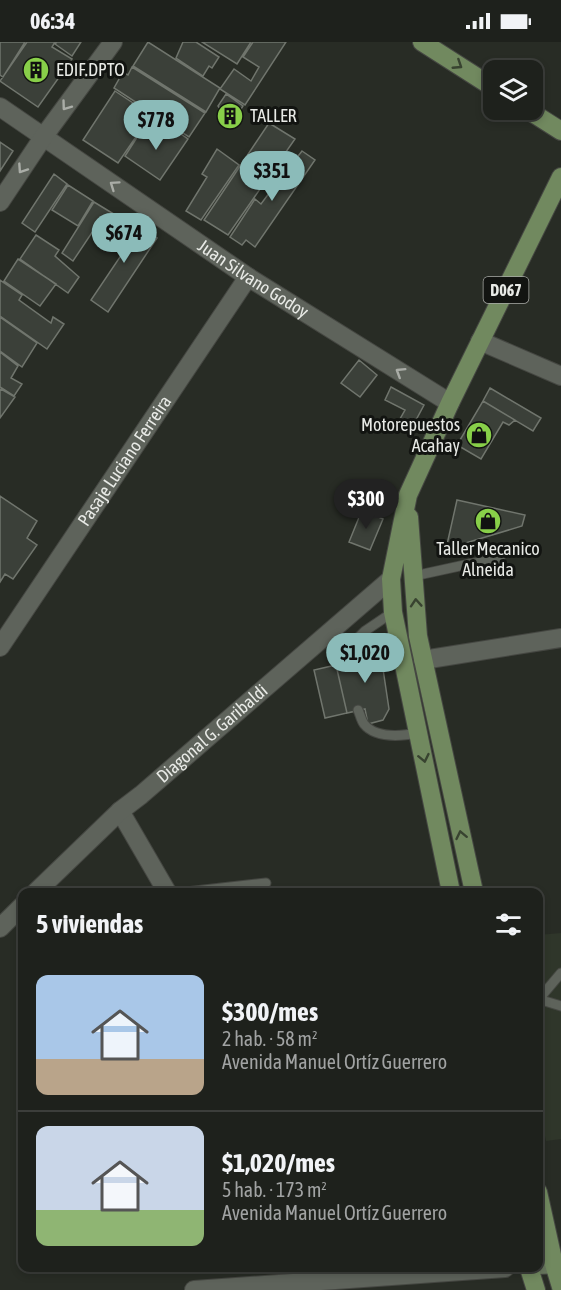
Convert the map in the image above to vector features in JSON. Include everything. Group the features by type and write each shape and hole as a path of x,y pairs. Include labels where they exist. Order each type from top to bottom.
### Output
{"main road":[{"path":"422,42 483,81"},
{"path":"543,120 561,131"},
{"name":"D067","path":"450,888 393,612 391,579 408,495 450,403 561,177"},
{"name":"D067","path":"408,495 418,636 473,888"},
{"path":"543,1220 551,1264 561,1287"},
{"path":"530,1272 536,1290"}],"street":[{"path":"0,202 44,136 113,42"},
{"name":"Juan Silvano Godoy","path":"0,107 248,277 450,403"},
{"name":"Pasaje Luciano Ferreira","path":"0,647 248,277"},
{"path":"480,341 561,376"},
{"name":"Diagonal G. Garibaldi","path":"40,888 120,811 361,620 391,579"},
{"path":"423,660 561,638"},
{"path":"120,811 165,888"},
{"path":"0,928 18,910"},
{"path":"194,1290 306,1286 461,1272"}],"lane":[{"path":"414,576 500,559"},
{"path":"347,662 361,620 393,612"},
{"path":"358,711 364,724 373,731 396,737 418,733"},
{"path":"222,888 266,883"},
{"path":"543,994 561,972"},
{"path":"543,1000 561,1006"}],"shaded area":[{"path":"561,933 561,1139 546,1141 543,1126 543,935"}],"building":[{"path":"0,42 25,42 3,77 0,75"},
{"name":"EDIF.DPTO","path":"27,42 55,42 52,47 72,59 38,107 0,81"},
{"path":"57,42 81,42 72,56 55,44"},
{"path":"148,42 220,88 206,112 133,66"},
{"path":"183,42 196,42 219,57 212,68 209,66 203,76 176,58"},
{"path":"202,42 251,42 237,64"},
{"path":"253,42 286,42 245,105 220,89 234,69 251,81 259,67 243,57"},
{"path":"132,67 205,113 189,137 114,88 123,72 128,75"},
{"path":"115,91 151,115 118,163 83,140"},
{"name":"TALLER","path":"226,94 243,106 231,125 218,106"},
{"path":"269,123 295,139 228,235 204,220"},
{"path":"145,125 165,138 172,128 188,139 160,180 125,156"},
{"path":"0,142 13,151 0,171"},
{"path":"217,149 239,165 201,220 186,211 207,177 202,174"},
{"path":"302,151 315,160 255,247 246,240 242,245 230,237 255,199 261,204 285,172 277,168 283,159 292,164"},
{"path":"54,174 67,184 35,232 22,223"},
{"path":"68,185 93,201 78,226 52,210"},
{"path":"94,202 117,216 105,231 97,225 73,261 62,253"},
{"path":"132,221 157,238 108,312 91,300 122,254 113,247"},
{"path":"36,235 59,250 55,256 79,277 68,293 20,259"},
{"path":"18,259 56,284 40,306 4,281"},
{"path":"0,280 22,295 19,300 51,323 53,317 64,324 47,349 0,316"},
{"path":"0,317 37,343 22,367 0,351"},
{"path":"0,352 18,366 11,378 22,384 14,396 0,387"},
{"path":"359,360 377,375 360,397 341,383"},
{"path":"391,387 424,405 409,433 396,426 405,410 385,400"},
{"path":"490,388 541,418 533,431 483,401"},
{"path":"1,389 15,397 0,418 0,391"},
{"name":"Motorepuestos Acahay","path":"483,401 515,420 509,425 503,422 481,459 457,445"},
{"path":"0,496 37,521 27,538 37,545 13,579 5,574 0,582"},
{"name":"Taller Mecanico Alneida","path":"457,500 525,515 522,526 446,549"},
{"path":"362,510 383,519 370,550 349,542"},
{"path":"363,641 380,649 389,709 383,720 368,724 365,709 347,713 336,665 354,661"},
{"path":"336,665 347,713 325,718 314,670"}],"place":[{"name":"EDIF.DPTO","path":"36,70"},
{"name":"TALLER","path":"230,116"},
{"name":"Motorepuestos Acahay","path":"479,435"},
{"name":"Taller Mecanico Alneida","path":"488,521"}]}
